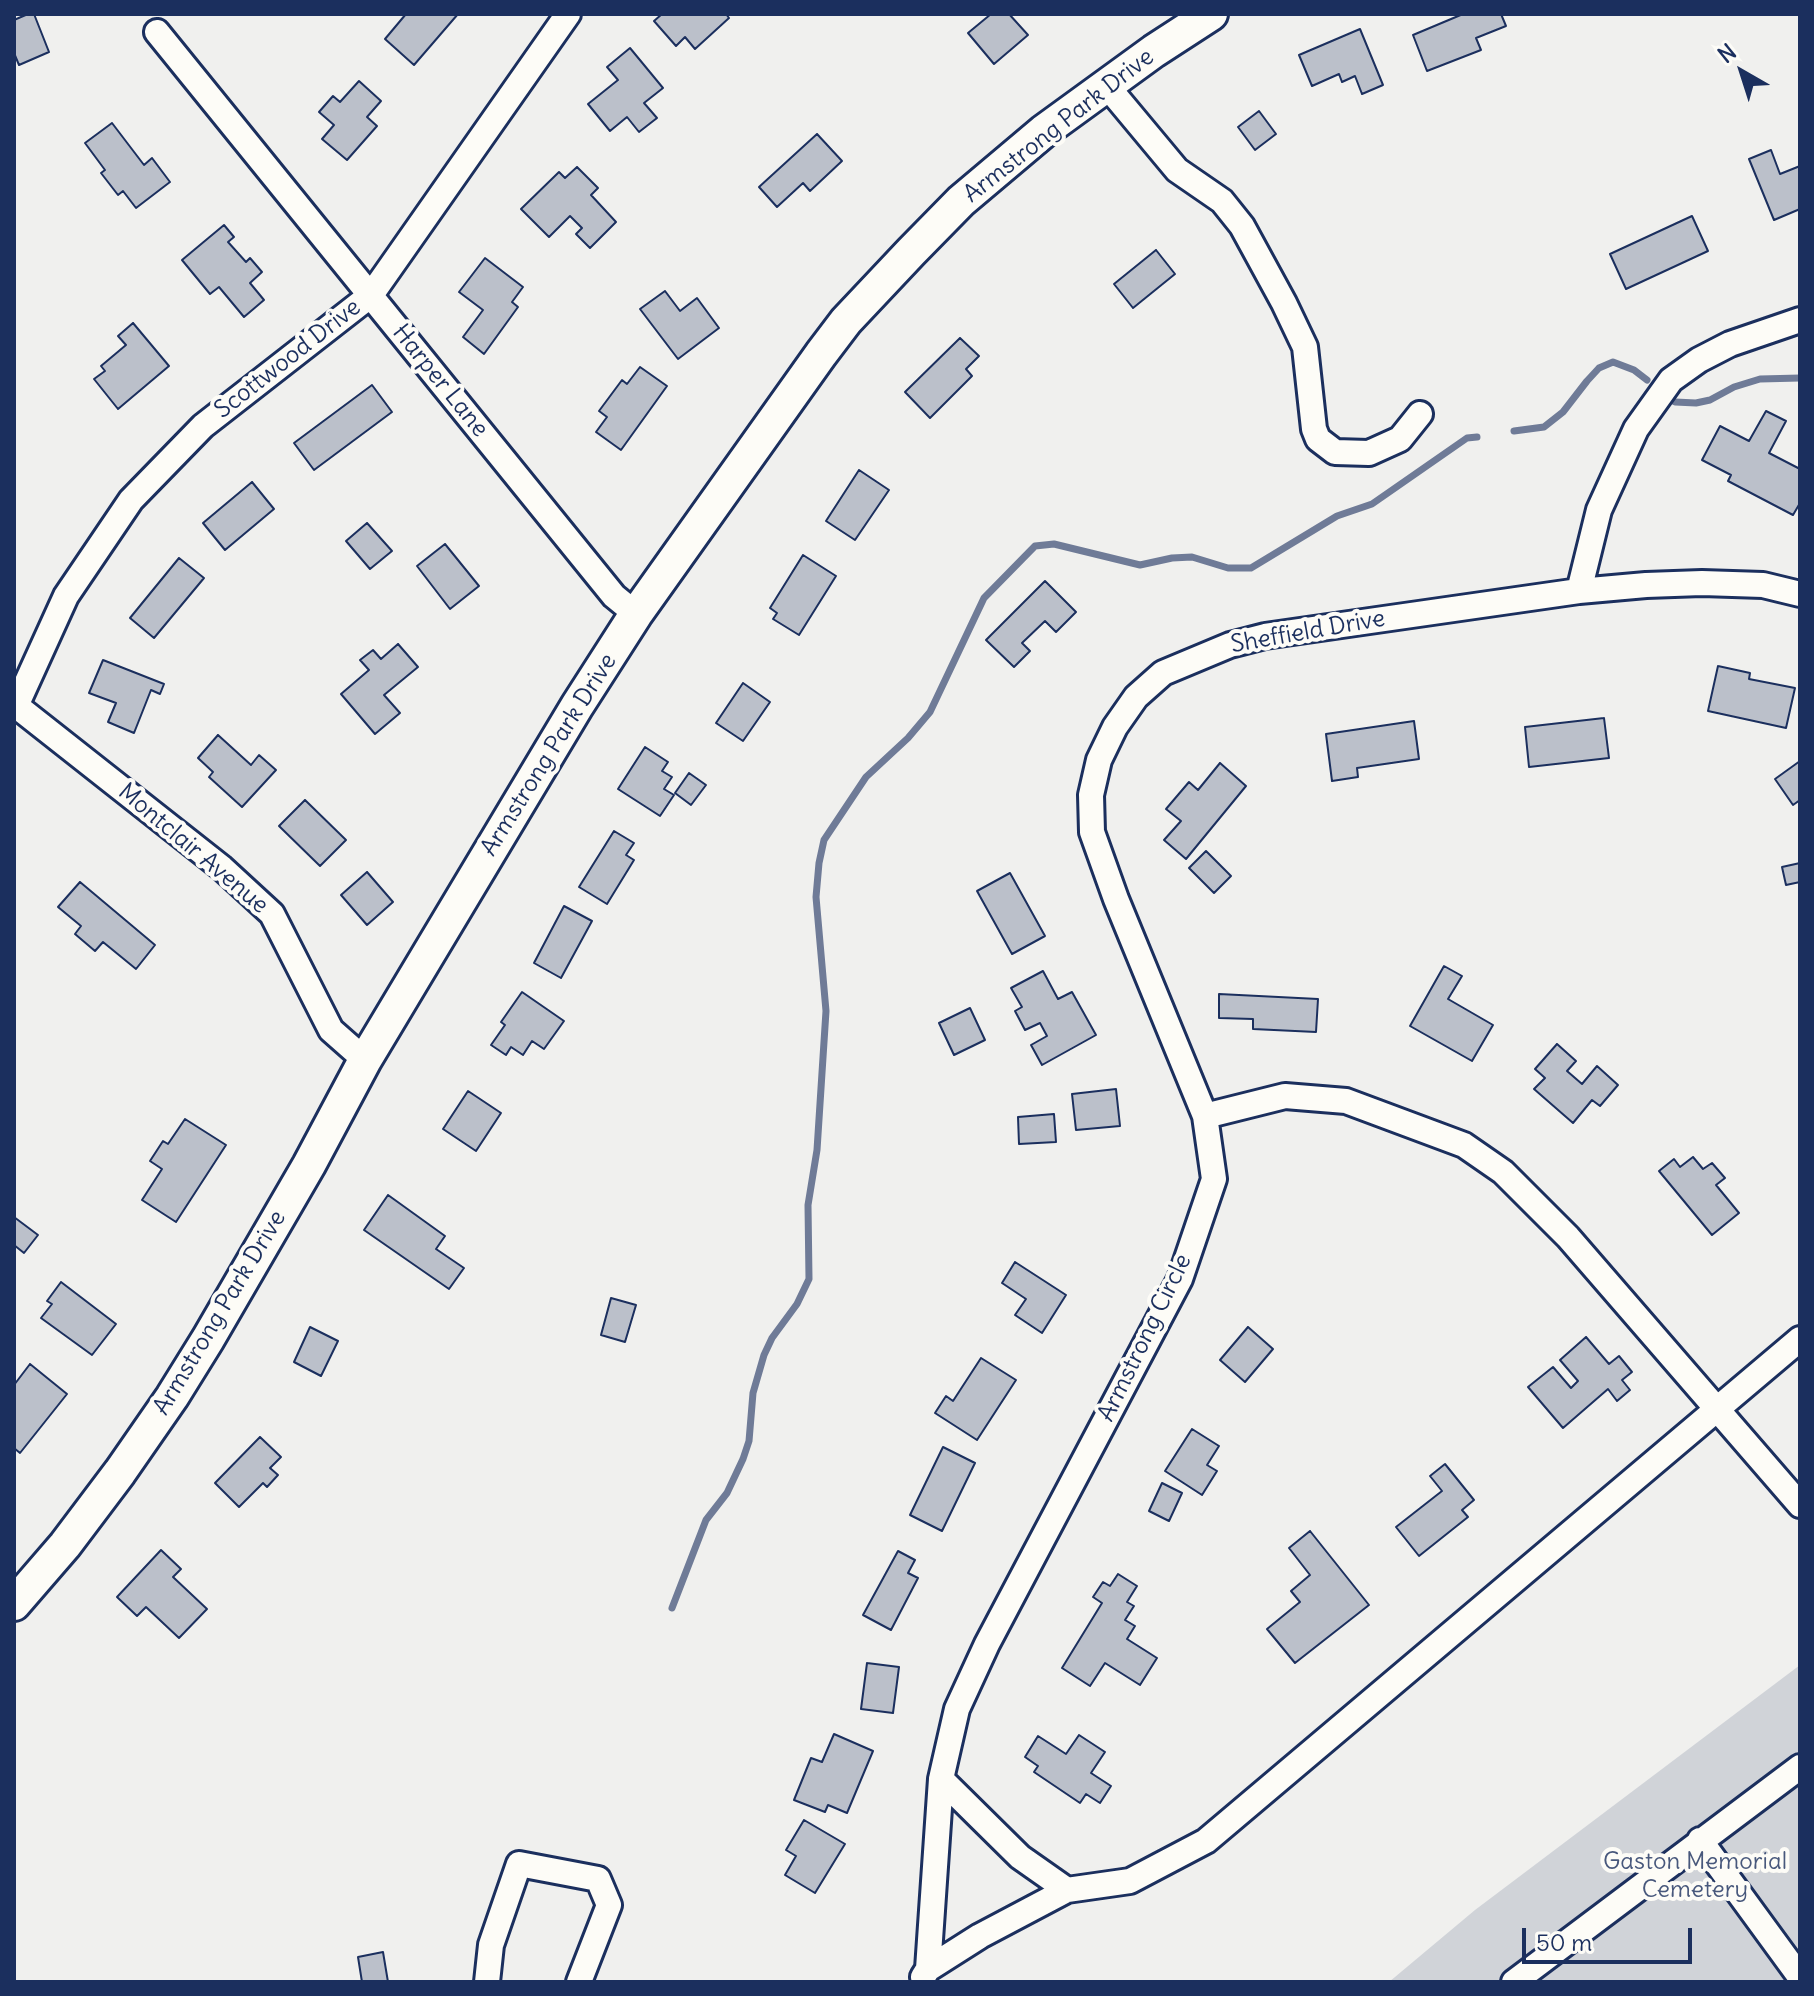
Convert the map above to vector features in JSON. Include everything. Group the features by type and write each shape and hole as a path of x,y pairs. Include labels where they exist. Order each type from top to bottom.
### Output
{"main road":[{"name":"Armstrong Park Drive","path":"14,1604 75,1533 172,1397 293,1192 365,1060 529,783 636,614 846,321 961,201 1044,131 1211,14"}],"street":[{"name":"Scottwood Drive","path":"15,705 66,596 131,500 203,426 371,295 568,14"},
{"name":"Harper Lane","path":"157,32 614,596 636,614"},
{"path":"1107,86 1177,170 1222,201 1242,226 1305,347 1314,429 1318,439 1335,452 1369,453 1400,439 1420,414"},
{"path":"1579,591 1599,510 1636,429 1671,380 1699,360 1730,344 1800,320"},
{"name":"Sheffield Drive","path":"1205,1116 1116,899 1092,832 1091,795 1099,760 1115,727 1136,697 1163,673 1195,658 1265,636 1579,591 1702,583 1763,585 1800,594"},
{"name":"Montclair Avenue","path":"15,705 222,868 272,914 331,1030 365,1060"},
{"path":"1205,1116 1285,1096 1346,1101 1464,1145 1503,1172 1568,1237 1800,1505"},
{"name":"Armstrong Circle","path":"924,1976 941,1779 957,1709 987,1644 1180,1279 1214,1179 1205,1116"},
{"name":"Armstrong Circle","path":"924,1976 980,1936 1067,1890 1130,1881 1206,1841 1800,1339"},
{"path":"1514,1982 1800,1767"},
{"path":"941,1779 1020,1857 1067,1890"},
{"path":"1700,1840 1799,1980"},
{"path":"487,1982 491,1945 519,1864 598,1879 609,1905 579,1982"}],"green space":[{"name":"Gaston Memorial Cemetery","path":"1800,1665 1800,1982 1389,1982 1475,1910"}],"building":[{"path":"34,14 49,52 19,65 14,53 14,20"},
{"path":"406,14 458,14 414,65 385,39"},
{"path":"662,14 726,14 729,18 695,49 685,37 676,46 654,21"},
{"path":"991,14 1009,14 1028,35 994,64 968,33"},
{"path":"1463,14 1501,14 1506,26 1476,38 1481,50 1427,71 1413,35"},
{"path":"1360,29 1383,85 1362,94 1355,76 1342,82 1339,74 1312,86 1299,55"},
{"path":"630,48 663,88 644,103 657,118 639,132 627,117 610,131 588,104 618,80 607,67"},
{"path":"359,81 381,101 367,117 377,126 347,160 322,139 334,125 319,112 333,96 340,102"},
{"path":"1259,111 1276,134 1255,150 1238,127"},
{"path":"112,123 144,165 152,158 170,182 136,208 123,191 118,195 101,173 105,170 85,143"},
{"path":"817,134 842,161 810,191 803,183 777,207 759,187"},
{"path":"1771,150 1780,174 1800,166 1800,209 1774,220 1749,159"},
{"path":"577,167 598,188 591,195 616,222 590,248 576,234 582,228 570,216 549,237 521,209 559,172 565,178"},
{"path":"1692,216 1708,251 1626,289 1610,254"},
{"path":"224,225 234,237 228,242 246,262 250,258 262,272 250,283 264,300 244,317 219,287 210,294 182,260"},
{"path":"1156,250 1175,274 1133,308 1114,284"},
{"path":"485,258 523,287 512,302 518,307 484,354 463,337 483,310 459,292"},
{"path":"665,291 680,311 697,298 719,328 678,359 640,309"},
{"path":"133,323 169,366 118,409 94,379 105,371 101,366 126,345 118,336"},
{"path":"960,338 979,356 966,369 972,376 930,418 905,392"},
{"path":"640,367 667,386 621,450 596,432 607,417 599,411 622,380 627,384"},
{"path":"372,385 392,412 314,470 294,443"},
{"path":"1766,411 1786,421 1769,453 1800,469 1800,503 1793,515 1728,481 1731,475 1702,460 1720,426 1749,441"},
{"path":"859,470 889,490 855,540 826,521"},
{"path":"252,482 274,509 225,550 203,523"},
{"path":"367,523 392,551 370,569 346,541"},
{"path":"445,544 479,586 450,609 417,566"},
{"path":"803,555 836,576 799,635 773,619 777,613 770,608"},
{"path":"179,558 204,578 154,638 130,618"},
{"path":"1045,581 1076,612 1056,632 1045,621 1022,643 1030,651 1014,667 986,640"},
{"path":"398,644 418,667 384,695 400,713 375,734 341,694 369,670 360,660 373,650 381,659"},
{"path":"103,660 164,684 160,694 151,690 134,733 108,722 116,703 89,693"},
{"path":"1718,666 1750,673 1749,679 1795,688 1786,728 1708,711"},
{"path":"743,683 770,702 743,741 716,723"},
{"path":"1604,718 1609,758 1529,767 1525,727"},
{"path":"1414,721 1419,759 1357,768 1358,777 1332,781 1326,734"},
{"path":"218,735 251,765 259,755 276,770 242,807 209,777 213,772 198,758"},
{"path":"645,747 668,762 662,771 672,777 664,789 674,795 660,816 618,789"},
{"path":"1800,761 1800,800 1793,805 1775,779"},
{"path":"1220,763 1246,786 1186,859 1164,840 1181,821 1166,809 1189,782 1198,790"},
{"path":"689,773 706,785 691,805 675,793"},
{"path":"305,800 346,840 320,866 279,826"},
{"path":"614,831 634,843 626,855 634,860 607,904 579,887"},
{"path":"1206,851 1231,876 1214,893 1189,868"},
{"path":"1800,863 1800,882 1786,885 1782,867"},
{"path":"367,872 393,902 367,925 341,895"},
{"path":"1010,873 1045,936 1012,954 977,891"},
{"path":"80,882 155,945 136,969 103,942 95,951 75,934 81,926 58,907"},
{"path":"564,906 592,921 561,978 534,963"},
{"path":"1444,966 1462,976 1448,999 1493,1025 1472,1061 1410,1026"},
{"path":"1043,971 1058,999 1072,992 1096,1035 1042,1065 1031,1045 1047,1036 1040,1023 1025,1030 1015,1011 1022,1007 1011,988"},
{"path":"522,992 564,1021 544,1049 532,1041 523,1055 511,1047 506,1055 491,1045 505,1025 501,1022"},
{"path":"1219,994 1318,999 1316,1032 1253,1029 1253,1019 1219,1018"},
{"path":"970,1008 985,1040 954,1055 939,1023"},
{"path":"1557,1044 1576,1061 1567,1071 1582,1084 1597,1066 1618,1085 1600,1106 1592,1100 1573,1123 1534,1089 1545,1078 1535,1069"},
{"path":"1116,1089 1120,1126 1076,1130 1072,1094"},
{"path":"468,1091 501,1113 476,1151 443,1129"},
{"path":"1054,1114 1056,1142 1019,1144 1018,1117"},
{"path":"185,1119 226,1145 176,1222 142,1200 162,1169 150,1161 163,1141 168,1144"},
{"path":"1693,1157 1703,1169 1712,1163 1725,1178 1716,1185 1739,1213 1712,1235 1659,1171 1674,1159 1680,1167"},
{"path":"388,1195 445,1236 436,1249 464,1268 449,1289 364,1230"},
{"path":"14,1217 38,1235 24,1253 14,1245"},
{"path":"1015,1262 1066,1295 1042,1333 1015,1315 1026,1299 1002,1283"},
{"path":"61,1282 116,1324 92,1355 41,1318 52,1304 47,1301"},
{"path":"611,1298 636,1305 625,1342 601,1335"},
{"path":"310,1327 338,1341 321,1376 294,1362"},
{"path":"1248,1327 1273,1349 1245,1382 1220,1360"},
{"path":"1586,1337 1609,1364 1619,1356 1632,1372 1622,1380 1630,1390 1617,1401 1608,1389 1563,1428 1528,1387 1553,1367 1571,1388 1578,1381 1560,1360"},
{"path":"981,1358 1016,1380 977,1440 935,1413 946,1396 953,1401"},
{"path":"30,1364 67,1394 20,1453 14,1448 14,1385"},
{"path":"1192,1429 1219,1446 1207,1465 1217,1471 1202,1495 1165,1471"},
{"path":"260,1437 281,1457 270,1468 278,1475 267,1487 263,1483 239,1507 215,1483"},
{"path":"943,1447 975,1463 942,1531 910,1515"},
{"path":"1445,1464 1474,1500 1462,1510 1468,1517 1419,1556 1396,1527 1442,1491 1430,1476"},
{"path":"1162,1483 1182,1493 1169,1521 1149,1511"},
{"path":"1310,1531 1369,1605 1295,1663 1267,1629 1300,1602 1291,1591 1310,1575 1289,1548"},
{"path":"161,1550 181,1569 173,1577 207,1609 179,1638 146,1607 137,1616 117,1597"},
{"path":"898,1551 915,1560 908,1573 918,1578 891,1630 863,1615"},
{"path":"1118,1574 1137,1586 1127,1602 1134,1606 1125,1620 1135,1626 1127,1639 1157,1658 1140,1685 1105,1663 1090,1686 1062,1668 1102,1603 1093,1597 1103,1582 1110,1586"},
{"path":"867,1663 899,1667 893,1713 861,1709"},
{"path":"834,1734 873,1751 847,1813 828,1805 825,1812 794,1800 811,1758 822,1762"},
{"path":"1079,1735 1105,1752 1091,1773 1111,1786 1100,1803 1086,1794 1080,1803 1034,1772 1038,1766 1025,1757 1038,1736 1066,1754"},
{"path":"804,1820 845,1844 815,1893 785,1875 796,1856 786,1850"},
{"path":"383,1952 388,1982 362,1982 358,1957"}],"waterway":[{"path":"1514,431 1544,427 1563,412 1599,368 1613,362 1634,370 1647,380"},
{"path":"1675,402 1710,400 1734,387 1760,379 1800,378"},
{"path":"672,1608 706,1520 727,1493 743,1459 749,1441 753,1393 764,1355 772,1338 797,1304 809,1279 808,1205 817,1150 826,1011 816,897 824,840 866,777 908,738 930,712 984,598 1035,546 1054,544 1140,565 1192,557 1228,568 1251,568 1337,516 1372,504 1467,438 1477,437"}]}
